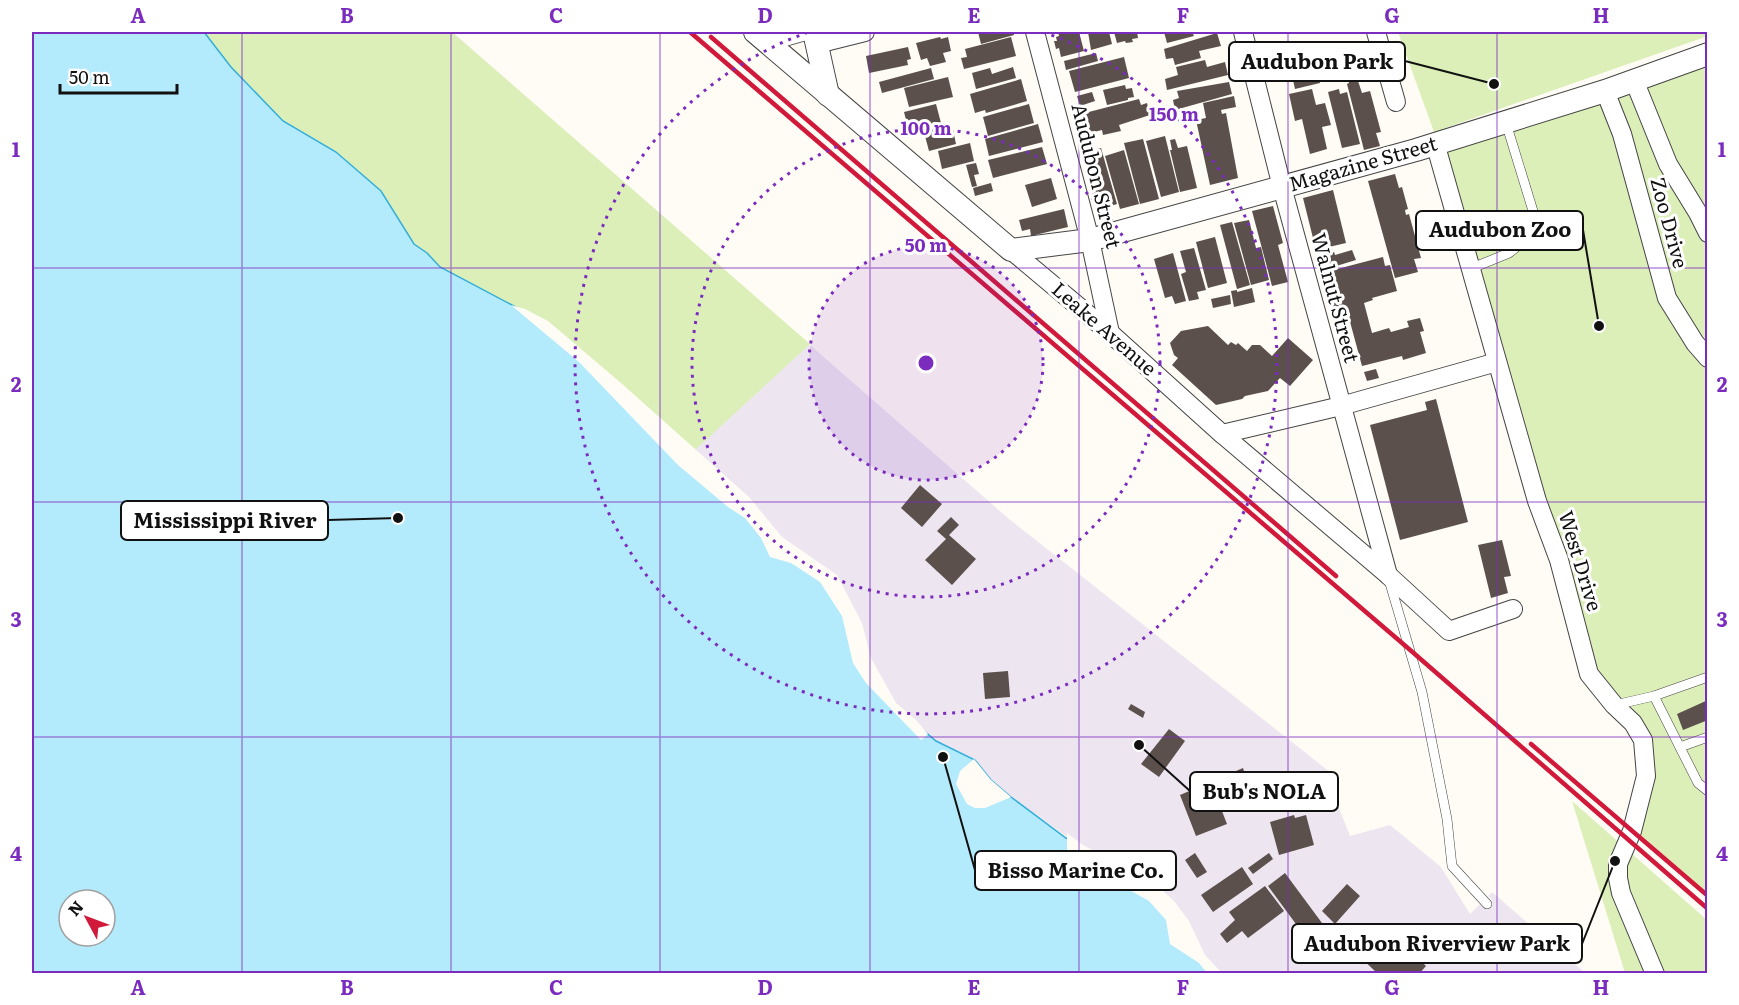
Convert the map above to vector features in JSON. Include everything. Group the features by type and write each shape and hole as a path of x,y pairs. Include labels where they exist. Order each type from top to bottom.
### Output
{"street":[{"path":"761,37 865,32"},
{"name":"Audubon Street","path":"1035,32 1090,240 1110,333"},
{"name":"Walnut Street","path":"1243,32 1282,187 1388,575"},
{"path":"1376,32 1396,102"},
{"path":"811,36 828,95"},
{"name":"Leake Avenue","path":"761,37 1110,333 1222,434 1388,575 1449,631 1512,609"},
{"name":"Magazine Street","path":"1011,250 1090,240 1282,187 1506,122 1605,91 1707,54"},
{"name":"Zoo Drive","path":"1634,80 1668,164 1698,213 1707,233"},
{"name":"Zoo Drive","path":"1605,91 1622,134 1667,298 1707,358"},
{"name":"West Drive","path":"1436,143 1537,501 1559,560 1589,674 1614,705 1633,723 1643,740 1646,776 1641,803 1618,864 1618,878 1621,893 1655,974"},
{"path":"1222,434 1341,406 1497,362"}],"lane":[{"path":"1472,267 1509,253 1524,242 1532,227 1533,211 1506,122"},
{"path":"1388,575 1422,692 1448,819 1452,866 1487,904"},
{"path":"1614,705 1654,696 1707,677"},
{"path":"1654,696 1698,783 1707,791"},
{"path":"1680,747 1707,737"}],"shaded area":[{"path":"452,32 1009,519 1335,776 1333,793 1350,836 1390,825 1441,867 1470,914 1480,904 1484,907 1492,900 1488,896 1492,892 1585,973 1220,973 1066,836 991,780 975,760 936,741 894,705 780,539 546,324 455,277"}],"green space":[{"path":"177,32 452,32 810,344 694,451 546,323 440,268 427,253 371,211"},
{"path":"1398,32 1707,32 1708,36 1434,132"},
{"path":"1707,61 1707,896 1632,831 1643,740 1589,674 1446,150"},
{"path":"1572,801 1707,920 1707,973 1625,973"}],"water":[{"path":"32,32 204,32 231,67 283,121 336,152 381,191 414,244 427,253 440,267 546,323 780,539 834,575 868,659 894,705 936,741 975,760 991,780 1066,838 1118,867 1220,973 32,973"}],"pier":[{"path":"511,305 525,309 548,321 749,497 782,537 837,575 862,623 871,658 896,703 928,734 921,740 866,683 853,663 842,616 820,582 791,563 770,557 761,538 745,518 728,507 678,465 579,362"},
{"path":"974,759 991,780 1011,797 985,808 975,808 967,804 956,784 960,771"},
{"path":"1067,833 1083,845 1161,889 1174,901 1189,921 1205,955 1223,974 1207,973 1199,963 1170,944 1166,920 1149,901 1108,878 1094,863 1067,854"}],"building":[{"path":"978,32 1018,32 981,44"},
{"path":"1058,32 1079,32 1084,51 1061,57 1054,41 1057,41"},
{"path":"1088,32 1109,32 1112,44 1091,50"},
{"path":"1114,32 1137,32 1138,38 1132,39 1133,42 1117,43"},
{"path":"1164,32 1192,32 1194,36 1167,43"},
{"path":"1217,33 1221,46 1199,51 1201,58 1175,65 1173,58 1166,59 1164,49"},
{"path":"940,37 941,39 948,37 951,51 943,53 946,62 930,66 927,58 921,60 916,43"},
{"path":"1011,37 1016,56 964,69 961,58 967,57 965,49"},
{"path":"908,47 911,59 907,60 908,65 869,73 866,56"},
{"path":"1096,53 1098,61 1066,70 1064,61"},
{"path":"1124,57 1129,78 1075,92 1069,71"},
{"path":"1205,60 1207,67 1225,62 1228,75 1167,90 1165,79 1178,75 1176,67"},
{"path":"1362,62 1366,74 1353,78 1354,82 1358,81 1362,93 1370,91 1381,132 1376,133 1380,146 1364,150 1347,84 1349,83 1345,67"},
{"path":"1013,67 1016,78 976,89 972,73 990,68 992,74"},
{"path":"931,68 934,79 882,93 879,82"},
{"path":"1318,73 1320,83 1295,89 1293,80"},
{"path":"948,77 953,97 909,107 904,88"},
{"path":"1021,79 1027,101 986,113 985,110 975,113 970,94"},
{"path":"1229,82 1232,94 1175,110 1173,100 1179,98 1177,91"},
{"path":"1125,85 1126,89 1132,88 1134,97 1107,105 1103,90"},
{"path":"1312,89 1316,105 1325,103 1331,125 1322,127 1327,149 1310,154 1302,119 1295,121 1289,94"},
{"path":"1339,89 1340,94 1347,92 1360,144 1342,148 1328,92"},
{"path":"1092,92 1095,101 1080,106 1077,96"},
{"path":"1234,96 1236,107 1221,110 1222,114 1226,113 1238,178 1210,185 1196,120 1206,118 1203,103"},
{"path":"1139,99 1141,105 1147,103 1150,115 1119,125 1121,131 1103,135 1102,130 1086,134 1081,114"},
{"path":"936,104 941,123 922,128 921,124 908,128 904,112"},
{"path":"1029,104 1034,123 988,136 983,117"},
{"path":"1038,124 1043,142 989,156 985,139"},
{"path":"952,125 956,144 929,151 925,136 930,134 930,131"},
{"path":"1165,136 1179,192 1161,197 1146,141"},
{"path":"1143,139 1159,199 1140,204 1124,143"},
{"path":"1175,139 1178,148 1187,146 1197,188 1180,192 1170,150 1172,150 1170,140"},
{"path":"970,143 974,161 942,169 938,151"},
{"path":"1042,147 1047,164 993,178 988,160"},
{"path":"1101,148 1117,204 1098,210 1087,179 1090,179 1083,153"},
{"path":"1124,150 1139,204 1120,209 1105,156"},
{"path":"976,163 979,174 974,175 977,186 972,187 966,165"},
{"path":"1395,174 1399,188 1402,187 1408,209 1405,210 1406,215 1409,214 1421,258 1414,259 1418,272 1395,278 1368,181"},
{"path":"1051,178 1057,199 1032,207 1025,185"},
{"path":"991,183 993,191 975,196 973,188"},
{"path":"1333,190 1346,243 1316,250 1303,198"},
{"path":"1273,206 1283,243 1278,245 1288,282 1272,286 1252,211"},
{"path":"1064,209 1068,227 1031,236 1030,229 1022,231 1019,220"},
{"path":"1249,220 1256,248 1261,247 1269,280 1251,285 1234,223"},
{"path":"1232,222 1250,285 1237,289 1220,225"},
{"path":"1215,237 1227,283 1208,288 1196,242"},
{"path":"1194,248 1206,290 1197,292 1199,299 1189,301 1181,274 1186,272 1180,251"},
{"path":"1352,250 1356,260 1323,270 1319,259 1334,252 1335,255"},
{"path":"1173,253 1186,301 1175,304 1172,296 1165,298 1154,259"},
{"path":"1383,257 1385,266 1390,265 1397,291 1372,298 1373,300 1364,303 1372,333 1389,328 1391,332 1409,327 1407,321 1420,318 1424,331 1420,332 1426,353 1403,360 1402,356 1362,366 1346,307 1333,311 1322,273"},
{"path":"1252,288 1255,302 1234,307 1231,291 1237,290 1237,292"},
{"path":"1230,295 1231,304 1213,308 1211,299"},
{"path":"1208,326 1228,345 1231,342 1236,345 1238,343 1247,351 1252,345 1260,345 1272,356 1288,338 1313,360 1290,386 1280,378 1268,391 1216,405 1172,365 1178,358 1174,355 1170,343 1181,331"},
{"path":"1376,369 1379,378 1367,381 1364,372"},
{"path":"1436,399 1468,522 1400,540 1370,425 1427,410 1425,402"},
{"path":"920,485 942,504 922,527 901,508"},
{"path":"951,517 959,525 949,535 976,559 952,585 925,560 946,539 937,531"},
{"path":"1502,540 1511,576 1504,577 1508,593 1491,598 1478,545"},
{"path":"1008,671 1010,697 985,699 983,673"},
{"path":"1708,700 1708,720 1683,730 1677,714"},
{"path":"1131,704 1145,712 1143,718 1128,709"},
{"path":"1169,729 1185,741 1159,777 1141,764"},
{"path":"1243,768 1246,778 1252,776 1258,793 1225,806 1223,799 1218,801 1227,824 1196,836 1180,795"},
{"path":"1294,815 1295,818 1306,815 1314,845 1279,855 1270,822"},
{"path":"1195,853 1207,872 1197,878 1185,860"},
{"path":"1269,853 1273,859 1253,874 1248,868"},
{"path":"1242,867 1253,884 1213,912 1201,895"},
{"path":"1285,873 1322,923 1304,935 1268,886"},
{"path":"1347,884 1360,896 1335,924 1322,911"},
{"path":"1265,886 1284,911 1248,938 1242,931 1227,943 1220,934 1235,920 1229,912"},
{"path":"1382,924 1426,966 1419,974 1378,974 1355,952"}],"railway":[{"path":"690,32 1409,649 1708,909"},
{"path":"711,37 1336,576"},
{"path":"1531,744 1708,896"}],"place":[{"name":"Audubon Park","path":"1494,84"},
{"name":"Audubon Zoo","path":"1599,326"},
{"name":"Mississippi River","path":"398,518"},
{"name":"Bub's NOLA","path":"1139,745"},
{"name":"Bisso Marine Co.","path":"943,757"},
{"name":"Audubon Riverview Park","path":"1615,861"}]}
